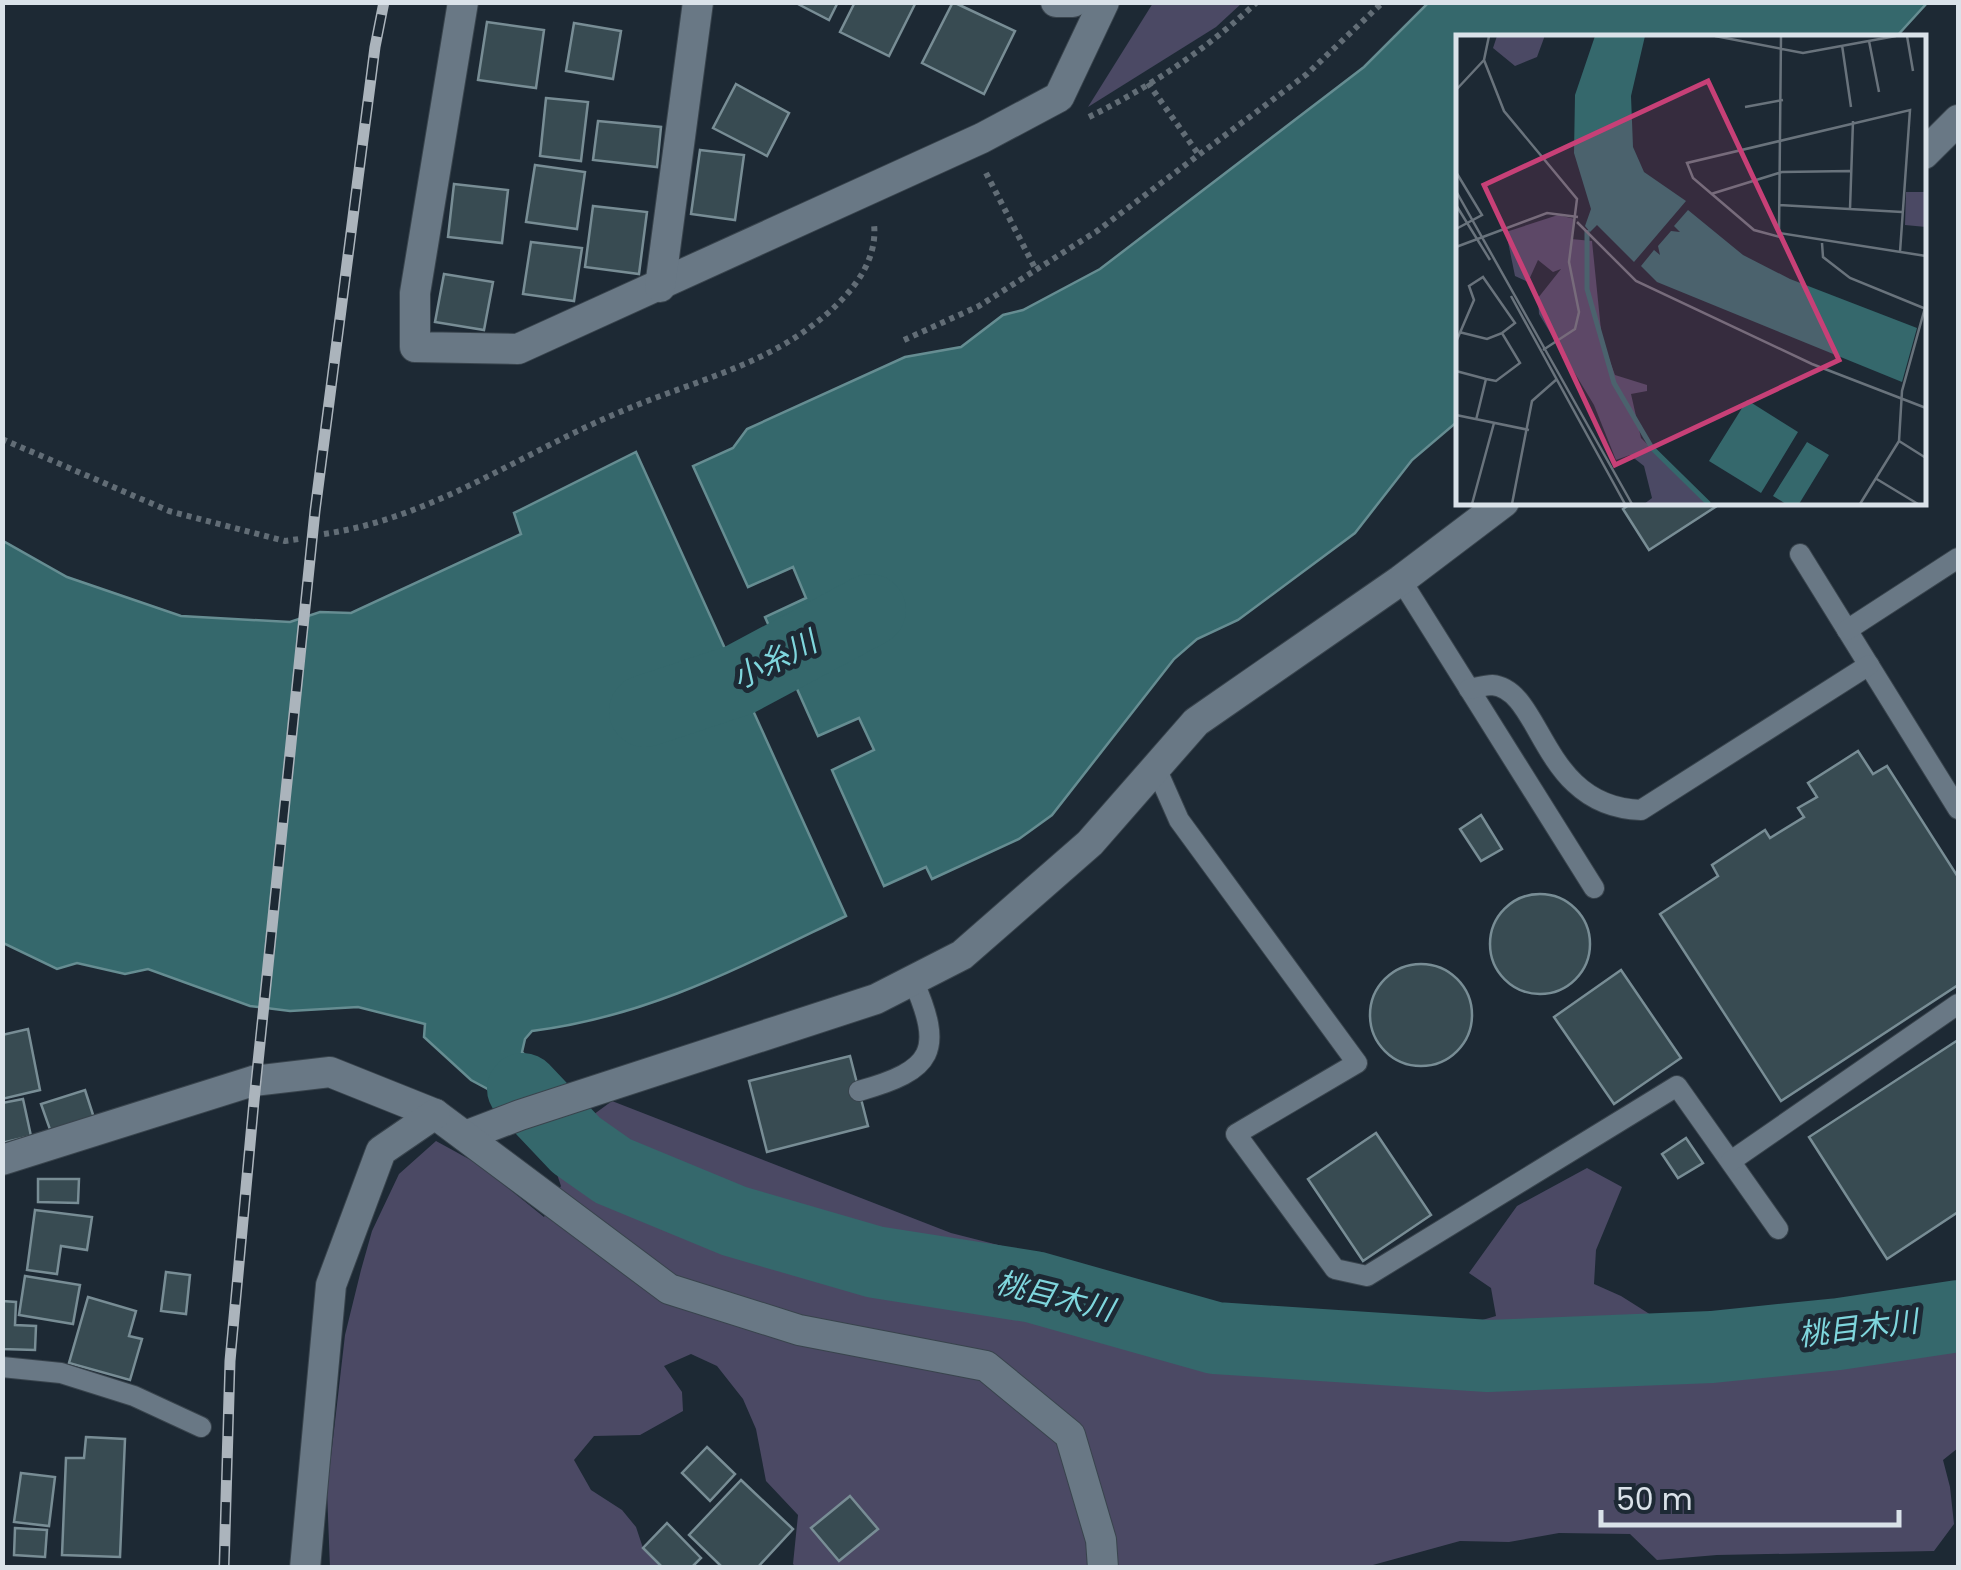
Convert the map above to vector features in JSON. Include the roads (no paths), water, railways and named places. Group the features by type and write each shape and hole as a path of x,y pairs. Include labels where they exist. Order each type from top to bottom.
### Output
{"street":[{"path":"464,2 415,293 415,347 518,349 982,138 1058,97 1104,2"},
{"path":"660,287 698,2"},
{"path":"1056,2 1074,2"},
{"path":"1926,152 1958,120"},
{"path":"465,1136 876,999 962,955 1090,844 1196,722 1401,580 1500,505"},
{"path":"2,1160 253,1080 330,1072 435,1114 669,1289 800,1330 986,1366 1070,1434 1101,1540 1103,1568"},
{"path":"305,1568 331,1285 380,1151 435,1114"}],"lane":[{"path":"1800,554 1958,809"},
{"path":"1847,630 1958,558"},
{"path":"1401,580 1594,888"},
{"path":"1469,688 1495,685 1520,700 1559,768 1581,791 1619,810 1642,810 1869,665"},
{"path":"1156,768 1180,820 1357,1063 1236,1134 1335,1268 1366,1276 1676,1086 1778,1229"},
{"path":"859,1091 892,1082 910,1072 925,1056 932,1037 930,1022 913,980"},
{"path":"1731,1161 1958,1004"},
{"path":"2,1367 61,1373 134,1396 201,1427"}],"waterway":[{"name":"小糸川","path":"645,711 739,680 870,610"},
{"name":"桃目木川","path":"523,1089 576,1145 613,1171 734,1221 875,1262 1034,1287 1215,1338 1488,1356 1712,1347 1958,1316"}],"railway":[{"path":"224,1568 230,1361 254,1101 315,511 384,2"}]}
